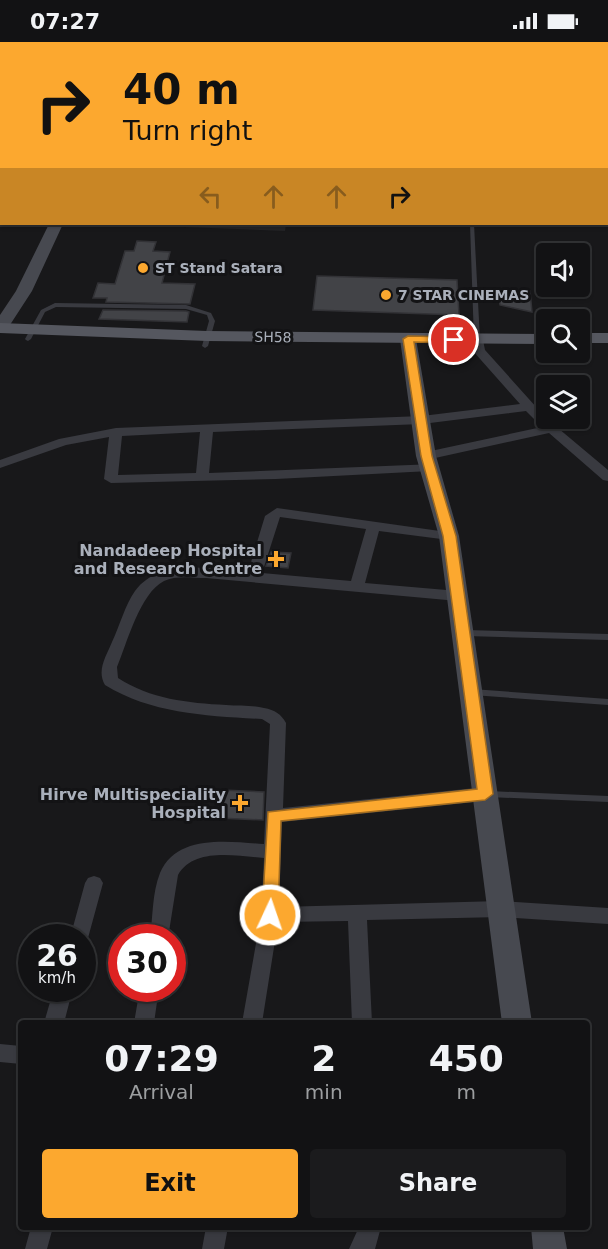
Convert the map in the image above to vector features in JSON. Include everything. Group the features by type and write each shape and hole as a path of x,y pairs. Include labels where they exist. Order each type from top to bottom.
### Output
{"main road":[{"path":"0,328 24,291 56,225"},
{"name":"SH58","path":"0,328 31,334 206,341 408,344 536,349"},
{"name":"SH58","path":"0,338 31,334"},
{"path":"590,338 608,338"},
{"name":"SH58","path":"478,346 536,340"},
{"path":"408,344 428,461 449,536 517,1020"},
{"path":"590,349 608,349"},
{"path":"547,1230 550,1249"}],"street":[{"path":"478,346 536,414"},
{"path":"0,464 63,442 116,432 422,420 529,407"},
{"path":"202,477 207,427"},
{"path":"116,432 111,478 202,477 428,461 550,429 608,477"},
{"path":"255,576 272,516 277,512 449,536"},
{"path":"357,585 374,526"},
{"path":"252,1020 270,915 278,723 274,717 263,713 180,706 150,700 123,691 110,681 108,667 140,596 148,585 160,577 206,573 458,596"},
{"path":"274,816 485,794"},
{"path":"161,924 170,874 177,859 192,850 274,852"},
{"path":"83,924 94,883"},
{"path":"270,915 501,909 608,916"},
{"path":"357,912 362,1020"},
{"path":"55,1020 60,1002"},
{"path":"145,1020 148,1002"},
{"path":"0,1053 18,1055"},
{"path":"36,1249 41,1230"},
{"path":"213,1249 217,1230"},
{"path":"360,1249 366,1243 369,1230"}],"lane":[{"path":"472,225 478,346"},
{"path":"31,334 43,311 62,304 186,308 209,314 212,321 206,341"},
{"path":"464,633 608,637"},
{"path":"471,692 608,702"},
{"path":"485,794 608,799"}],"shaded area":[{"path":"132,225 286,225 285,231"}],"building":[{"name":"ST Stand Satara","path":"137,241 156,242 153,251 170,252 162,283 195,284 190,304 106,302 107,298 93,298 98,283 115,284 125,251 134,251"},
{"name":"7 STAR CINEMAS","path":"317,276 457,280 459,315 313,310"},
{"path":"498,290 530,291 532,312 500,305"},
{"name":"ST Stand Satara","path":"103,310 189,312 187,322 99,319"},
{"path":"271,552 291,553 288,568 266,566"},
{"path":"222,790 264,792 263,820 218,818"}],"place":[{"name":"ST Stand Satara","path":"143,268"},
{"name":"7 STAR CINEMAS","path":"386,295"},
{"name":"Nandadeep Hospital and Research Centre","path":"276,559"},
{"name":"Hirve Multispeciality Hospital","path":"240,803"}],"route":[{"path":"270,915 274,816 485,794 449,536 426,456 408,339 454,340"}]}
